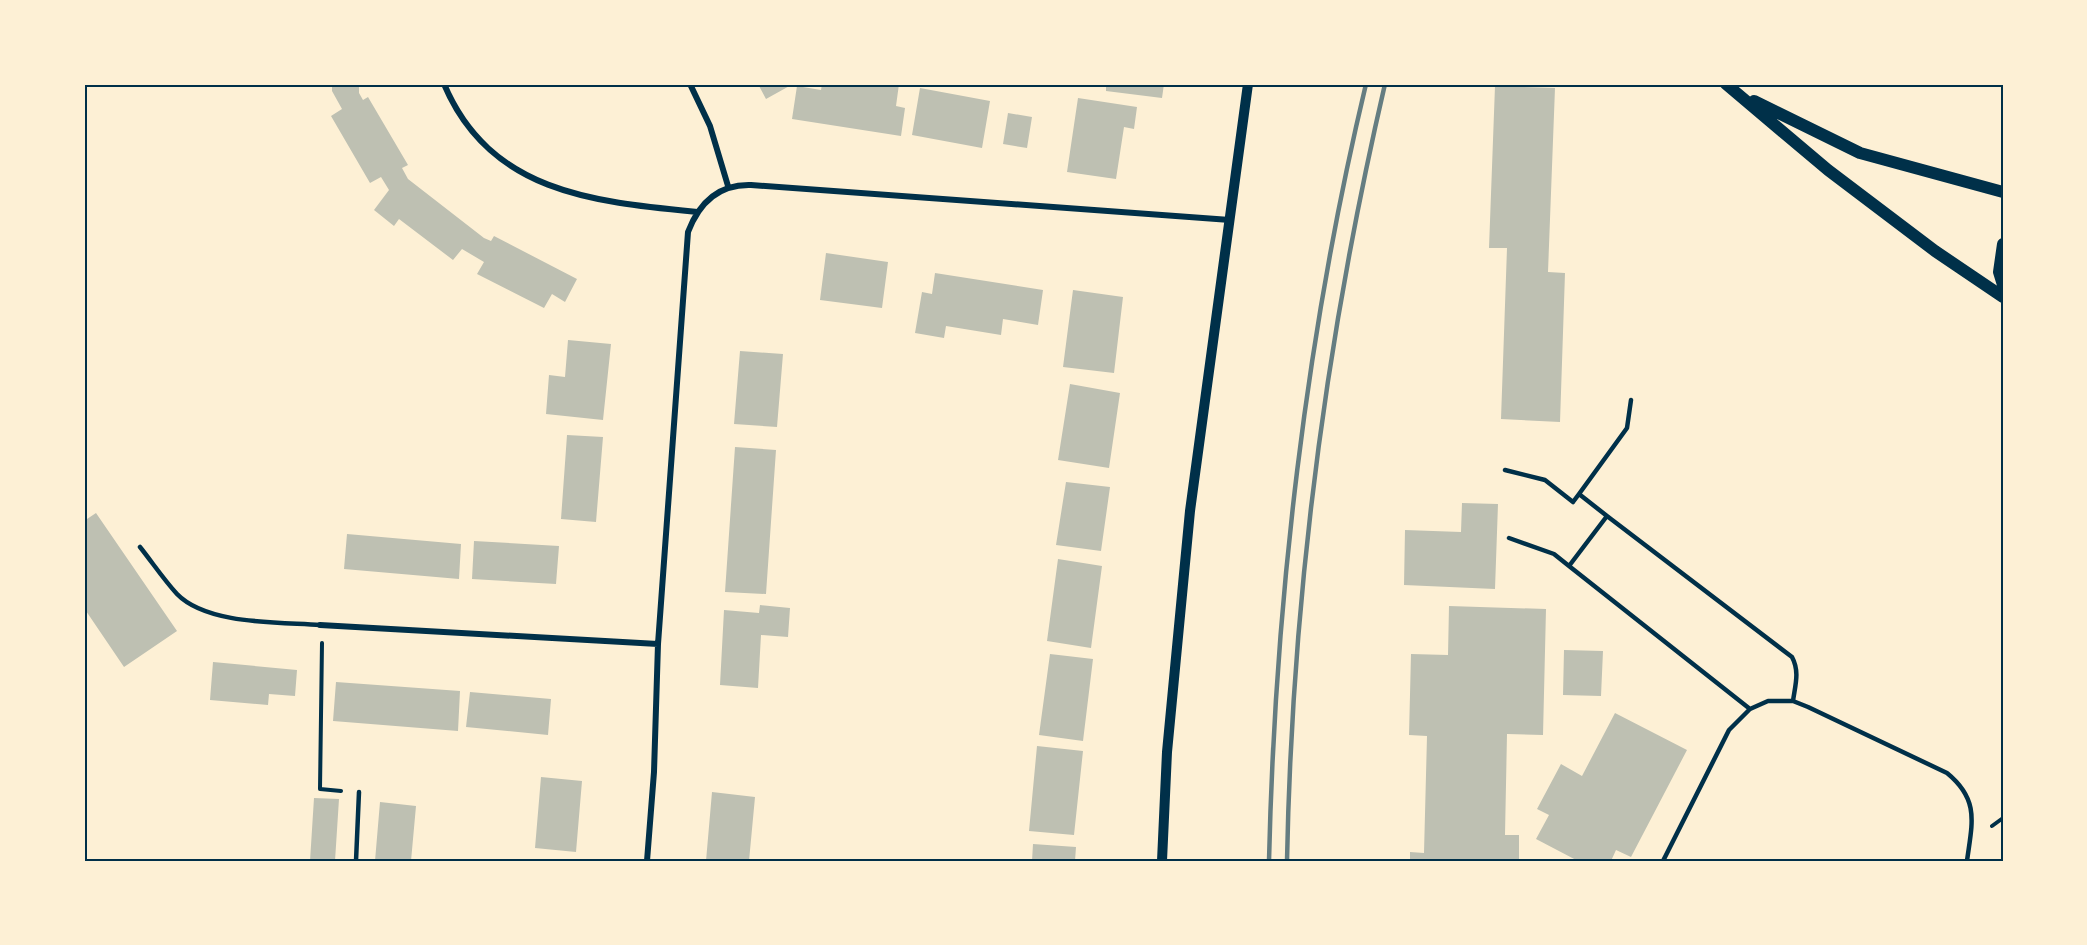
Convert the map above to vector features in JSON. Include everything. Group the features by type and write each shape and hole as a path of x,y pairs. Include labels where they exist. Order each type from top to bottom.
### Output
{"main road":[{"path":"1726,84 1828,170 1935,251 2003,297"},
{"path":"1737,92 1860,153 2003,192"},
{"path":"2003,244 1999,272 2003,285"}],"street":[{"path":"444,84 459,113 483,144 500,158 542,184 593,200 698,212"},
{"path":"690,84 710,126 728,186"},
{"path":"1162,861 1167,752 1190,512 1248,84"},
{"path":"647,861 654,772 658,644 688,232 698,212 715,193 728,186 751,185 1231,220"},
{"path":"320,625 658,644"}],"lane":[{"path":"1505,470 1545,480 1573,502 1628,428 1631,400"},
{"path":"1579,494 1792,657 1797,666 1793,701"},
{"path":"1569,566 1607,516"},
{"path":"1509,538 1554,554 1750,709"},
{"path":"140,547 178,595 207,612 243,619 320,625"},
{"path":"1663,861 1729,730 1750,709 1767,701 1793,701 1917,757 1947,773 1960,783 1969,797 1972,811 1967,861"},
{"path":"356,861 359,792"}],"path":[{"path":"321,648 320,789 338,791"}],"building":[{"path":"332,84 359,84 359,93 363,100 368,97 408,165 402,168 408,179 484,238 491,241 494,236 577,279 565,302 552,294 544,308 477,274 484,262 462,249 453,260 399,219 394,226 374,210 389,190 381,177 370,183 331,116 342,109 332,91"},
{"path":"758,84 793,84 766,99"},
{"path":"822,84 899,84 896,106 905,108 901,136 792,119 797,86 821,90"},
{"path":"1106,84 1164,84 1162,98 1106,91"},
{"path":"1495,86 1555,88 1548,272 1565,273 1560,422 1501,419 1507,248 1489,248"},
{"path":"920,88 990,101 982,148 912,135"},
{"path":"1078,98 1137,107 1134,129 1124,127 1116,179 1067,172"},
{"path":"1008,113 1032,117 1027,148 1003,144"},
{"path":"826,253 888,262 882,308 820,300"},
{"path":"935,273 1043,290 1038,325 1003,319 1001,335 946,326 944,338 915,333 922,292 932,294"},
{"path":"1073,290 1123,297 1114,373 1063,367"},
{"path":"568,340 611,344 603,420 546,414 549,375 565,377"},
{"path":"740,351 783,354 777,427 734,424"},
{"path":"1070,384 1120,393 1109,468 1058,460"},
{"path":"567,435 603,437 596,522 561,519"},
{"path":"735,447 776,450 766,594 725,592"},
{"path":"1066,482 1110,487 1101,551 1056,545"},
{"path":"1462,503 1498,504 1495,589 1404,585 1405,530 1461,532"},
{"path":"96,513 177,631 124,667 84,608 84,521"},
{"path":"347,534 461,544 459,579 344,569"},
{"path":"474,541 559,546 556,584 472,579"},
{"path":"1058,559 1102,566 1091,648 1047,641"},
{"path":"760,605 790,608 788,637 761,635 758,688 720,685 724,610 759,613"},
{"path":"1449,606 1546,609 1543,735 1507,734 1505,835 1519,835 1519,861 1410,861 1410,852 1424,853 1427,736 1409,735 1411,654 1448,655"},
{"path":"1564,650 1603,651 1601,696 1563,695"},
{"path":"1050,654 1093,659 1083,741 1039,735"},
{"path":"213,662 297,670 295,696 269,694 268,705 210,700"},
{"path":"336,682 460,691 458,731 333,721"},
{"path":"470,692 551,699 548,735 466,727"},
{"path":"1615,713 1687,750 1631,857 1616,850 1611,861 1578,861 1536,839 1549,815 1537,809 1561,764 1582,776"},
{"path":"1037,746 1083,751 1074,835 1029,831"},
{"path":"541,777 582,781 576,852 535,848"},
{"path":"712,792 755,797 749,861 706,861"},
{"path":"314,798 339,799 335,861 310,861"},
{"path":"380,802 416,806 411,861 375,861"},
{"path":"1033,844 1076,847 1075,861 1032,861"}],"railway":[{"path":"1269,861 1278,666 1297,470 1326,275 1366,84"},
{"path":"1287,861 1296,666 1316,470 1329,373 1346,276 1385,84"}]}
